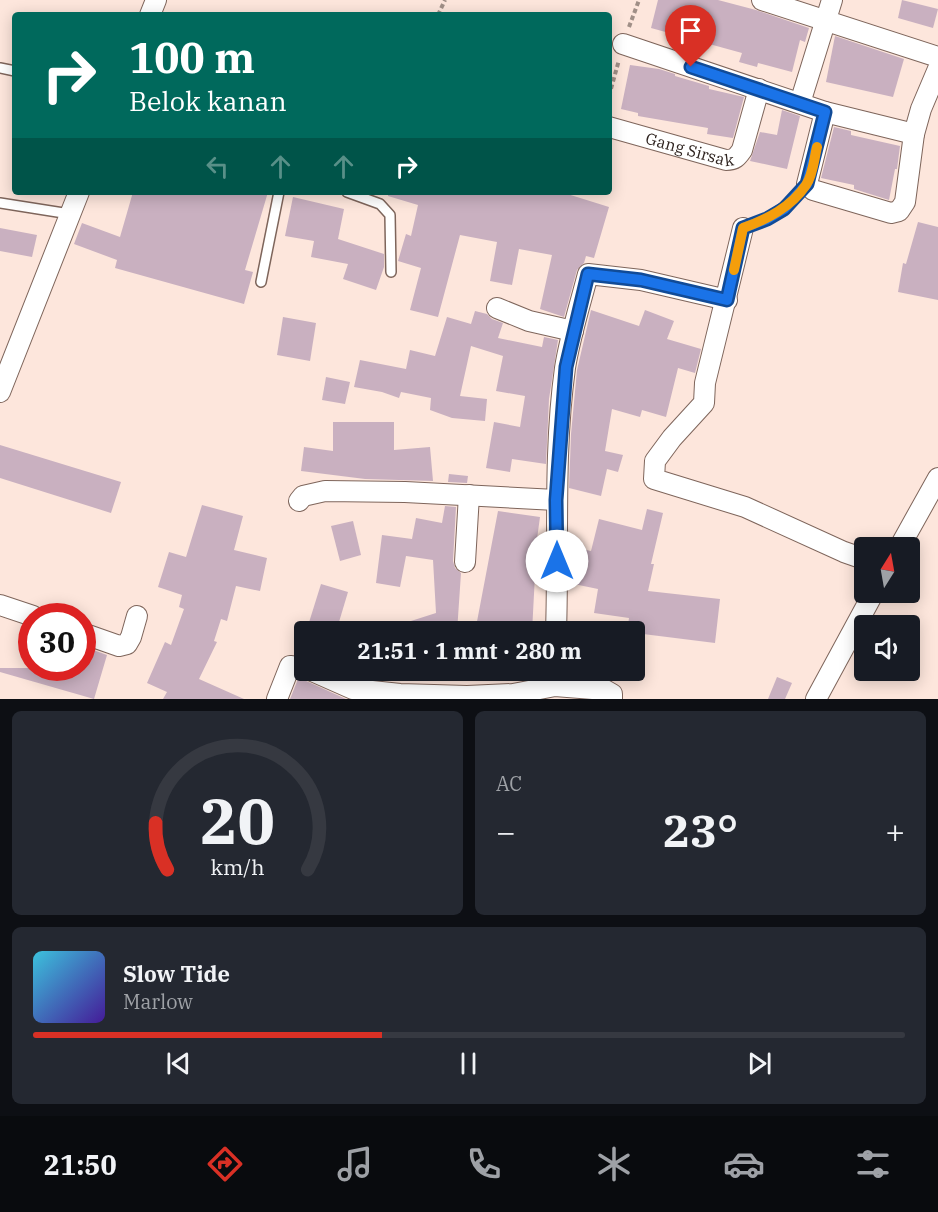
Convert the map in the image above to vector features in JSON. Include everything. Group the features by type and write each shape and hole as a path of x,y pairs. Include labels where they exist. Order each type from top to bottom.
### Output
{"street":[{"path":"762,0 938,57"},
{"path":"800,103 832,0"},
{"path":"623,44 825,112 914,134"},
{"path":"825,112 807,184 819,192 891,213 898,211 905,202 914,134 921,109 938,69"},
{"name":"Gang Sirsak","path":"612,128 732,160 742,150 759,89"},
{"path":"0,392 78,195"},
{"path":"743,228 705,383 704,403 672,438 655,461 654,479 746,507 854,556"},
{"path":"556,621 556,500 566,367 588,274 641,280 727,300"},
{"path":"497,308 529,321 573,331"},
{"path":"905,537 938,478"},
{"path":"299,501 303,496 325,491 556,500"},
{"path":"465,562 469,495"},
{"path":"816,699 868,603"},
{"path":"0,605 18,611"},
{"path":"96,638 119,646 127,644 137,616"},
{"path":"277,699 290,666 294,667"},
{"path":"335,681 353,689 400,693 490,695 513,694 547,681"},
{"path":"568,681 605,690 612,694 612,699"}],"lane":[{"path":"743,228 767,219 784,209 807,184"},
{"path":"261,282 278,195"},
{"path":"355,195 380,204 390,215 391,272"},
{"path":"0,203 70,214"}],"building":[{"path":"658,0 718,0 809,28 805,42 800,40 792,72 758,63 757,67 739,62 742,53 651,28"},
{"path":"902,0 938,9 933,28 898,18"},
{"path":"835,36 904,59 893,97 826,82"},
{"path":"630,65 659,69 709,86 709,89 744,97 733,138 707,134 708,128 638,116 638,113 621,109"},
{"path":"782,110 800,116 787,169 750,161 760,132 777,135"},
{"path":"834,127 851,131 851,135 900,146 889,200 854,189 854,185 821,178"},
{"path":"132,195 267,195 245,270 253,272 244,304 115,268 117,260 74,244 82,223 120,237"},
{"path":"571,195 609,207 594,258 586,256 584,263 577,270 564,317 540,309 552,255 519,249 512,285 490,281 497,242 460,235 438,317 410,310 421,268 398,261 406,234 411,236 418,205 388,196"},
{"path":"293,197 344,209 338,239 384,254 384,267 376,290 343,279 348,264 311,257 314,241 285,236"},
{"path":"918,222 938,227 938,300 898,292 903,263 906,264"},
{"path":"0,228 37,235 32,257 0,251"},
{"path":"591,310 639,326 645,310 674,321 667,339 701,349 695,373 678,368 666,417 642,410 640,417 612,409 605,451 623,455 618,472 607,469 601,496 569,488 577,370"},
{"path":"475,311 487,314 492,319 503,323 498,338 542,347 544,337 558,340 549,399 546,464 512,459 510,472 486,468 494,422 520,427 525,396 496,391 503,356 471,346 460,396 487,399 485,421 452,418 430,410 431,398 401,392 399,398 354,387 360,360 406,369 410,350 435,356 447,317 471,324"},
{"path":"283,317 316,323 310,361 277,355"},
{"path":"326,377 350,382 345,404 322,400"},
{"path":"333,422 394,422 394,450 430,447 433,481 365,479 301,471 304,447 333,451"},
{"path":"0,445 121,482 111,513 0,478"},
{"path":"449,474 468,476 467,483 448,482"},
{"path":"202,505 243,516 234,550 267,558 260,591 236,586 227,621 221,619 214,641 217,642 199,679 244,699 163,699 167,692 147,683 165,642 171,645 184,609 179,607 182,595 158,587 169,552 186,557"},
{"path":"445,506 456,507 453,561 455,568 461,573 458,621 411,621 436,613 433,560 406,556 400,587 376,583 382,535 412,539 416,518 442,523"},
{"path":"647,509 663,513 651,564 654,564 648,591 720,599 715,643 645,634 645,621 629,621 629,618 594,613 598,589 569,583 569,546 591,551 599,519 642,530"},
{"path":"498,511 540,517 537,539 545,541 545,577 535,575 533,621 477,621"},
{"path":"353,521 361,555 340,561 331,526"},
{"path":"321,584 348,592 339,621 309,621"},
{"path":"96,651 107,655 94,699 31,681 96,681"},
{"path":"0,668 18,668 18,677 0,672"},
{"path":"777,677 792,683 785,699 768,699"},
{"path":"297,681 306,681 346,699 290,699"}],"slow traffic":[{"path":"734,270 743,228 767,219 784,209 807,184 817,147"}],"route":[{"path":"557,561 556,500 561,412 573,331 588,274 641,280 727,300 743,228 767,219 784,209 807,184 810,173 825,112 691,67"}]}
